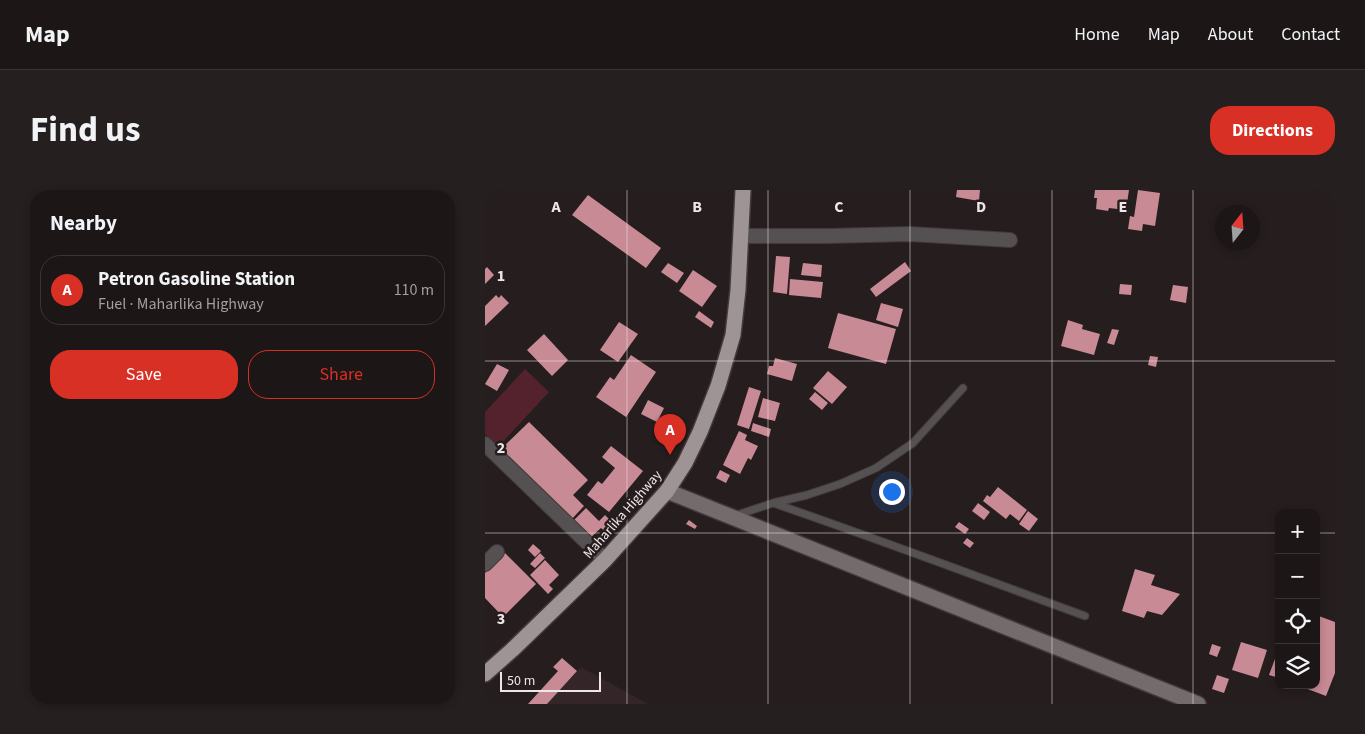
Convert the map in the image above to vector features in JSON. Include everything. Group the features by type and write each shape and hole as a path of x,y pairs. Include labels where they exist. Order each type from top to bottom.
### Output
{"highway":[{"name":"Maharlika Highway","path":"485,674 605,560 667,491 685,463 700,432 718,386 733,335 742,236 743,190"}],"street":[{"path":"742,236 910,234 1010,240"},
{"path":"485,444 605,560"},
{"path":"667,491 1198,704"},
{"path":"485,564 497,552"}],"lane":[{"path":"732,517 773,503 841,484 876,468 913,443 963,388"},
{"path":"773,503 856,531 1085,616"}],"shaded area":[{"path":"525,369 549,392 499,446 485,434 485,412"},
{"path":"581,667 648,704 546,704"}],"building":[{"path":"957,190 980,190 979,201 956,197"},
{"path":"1095,190 1129,190 1126,210 1109,208 1108,211 1096,209 1097,198 1094,198"},
{"path":"1138,190 1160,193 1155,226 1143,224 1142,231 1128,229 1130,216 1134,217"},
{"path":"588,195 661,248 646,268 572,215"},
{"path":"776,256 790,257 787,294 773,292"},
{"path":"905,262 911,271 876,297 870,289"},
{"path":"668,263 684,273 677,283 661,272"},
{"path":"803,263 822,265 821,277 801,275"},
{"path":"487,267 494,275 485,284 485,269"},
{"path":"693,270 717,286 702,307 679,291"},
{"path":"790,279 823,282 821,298 789,295"},
{"path":"1120,284 1132,285 1131,295 1119,294"},
{"path":"1173,285 1188,287 1186,303 1170,300"},
{"path":"496,295 499,298 501,295 509,303 485,326 485,306"},
{"path":"881,303 903,309 898,327 876,320"},
{"path":"699,311 714,322 711,328 695,317"},
{"path":"838,313 896,329 886,364 828,348"},
{"path":"1068,320 1083,325 1082,329 1100,334 1094,355 1061,346"},
{"path":"619,322 638,334 618,362 600,350"},
{"path":"1112,329 1119,330 1114,345 1107,343"},
{"path":"544,334 568,360 552,376 527,350"},
{"path":"631,355 656,372 626,417 596,397 610,377 614,380"},
{"path":"1150,356 1158,357 1156,367 1148,365"},
{"path":"775,358 797,364 792,381 767,374 769,366 773,366"},
{"path":"497,364 509,370 497,391 485,384"},
{"path":"828,371 847,387 832,404 813,388"},
{"path":"749,387 761,391 749,429 737,425"},
{"path":"815,392 828,403 822,410 809,399"},
{"path":"763,398 780,403 775,421 758,417"},
{"path":"648,400 664,408 657,422 641,414"},
{"path":"529,422 588,480 573,495 584,506 571,520 500,450"},
{"path":"753,423 771,429 769,437 751,431"},
{"path":"739,431 747,435 745,440 758,446 751,460 748,458 740,474 723,465"},
{"path":"611,446 643,471 609,512 587,495 598,481 602,484 615,468 602,457"},
{"path":"720,470 730,475 726,483 716,478"},
{"path":"998,487 1027,510 1019,521 1010,514 1006,519 983,501 987,495 990,497"},
{"path":"978,503 990,512 984,520 972,511"},
{"path":"586,508 599,521 605,515 611,521 607,525 610,528 606,532 601,528 589,539 572,522"},
{"path":"1028,511 1038,519 1029,531 1019,524"},
{"path":"689,520 697,526 695,529 686,524"},
{"path":"959,522 969,529 965,534 955,527"},
{"path":"967,538 974,543 970,548 963,543"},
{"path":"533,544 541,551 535,557 528,550"},
{"path":"505,553 536,584 503,617 485,598 485,573"},
{"path":"540,553 545,558 535,568 530,564"},
{"path":"545,560 559,575 549,585 553,589 548,594 530,575"},
{"path":"1135,569 1155,575 1151,585 1180,594 1162,615 1147,611 1144,618 1122,611"},
{"path":"1320,616 1335,622 1335,673 1326,696 1308,689 1320,689"},
{"path":"1241,642 1267,650 1258,678 1232,670"},
{"path":"1212,644 1221,647 1217,657 1209,654"},
{"path":"562,658 577,671 547,704 528,704 558,671 553,667"},
{"path":"1275,659 1275,677 1269,675"},
{"path":"1217,675 1229,679 1224,693 1212,689"}],"place":[{"name":"Petron Gasoline Station","path":"670,455"}]}
